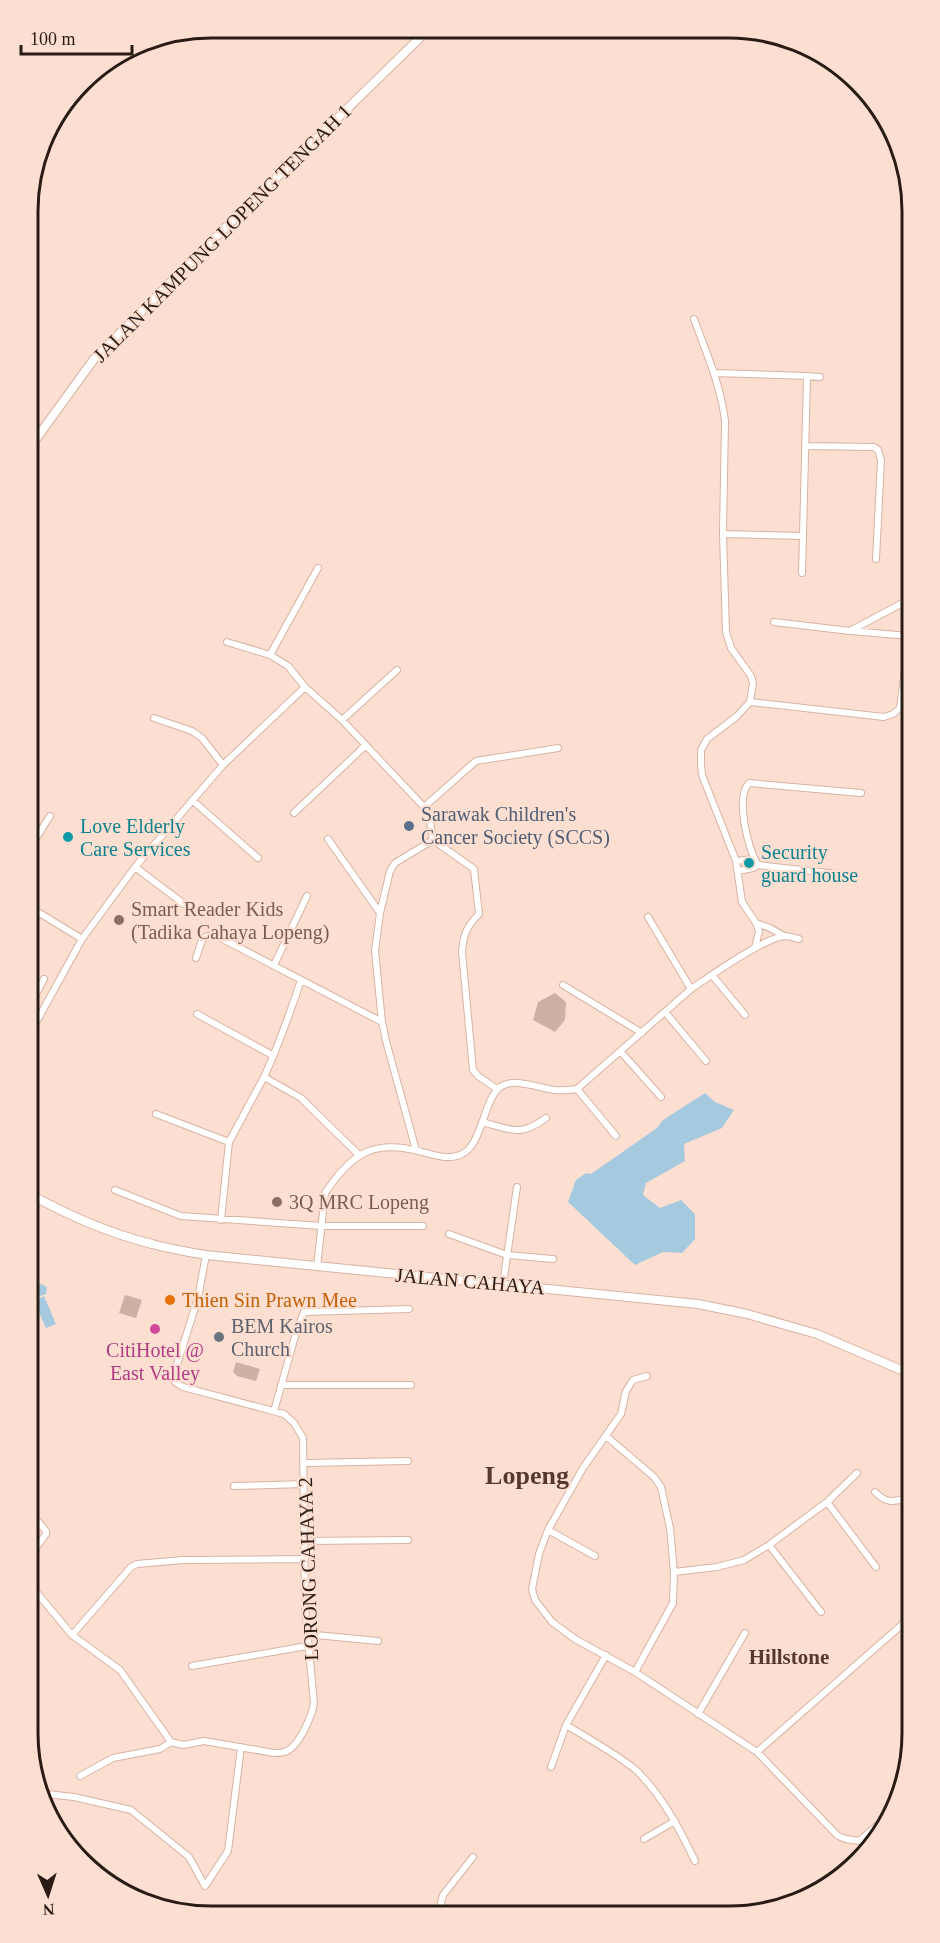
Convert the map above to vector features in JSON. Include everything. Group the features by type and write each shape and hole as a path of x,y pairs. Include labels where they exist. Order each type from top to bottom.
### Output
{"street":[{"name":"JALAN KAMPUNG LOPENG TENGAH 1","path":"38,436 79,378 107,345 420,38"},
{"path":"694,319 724,408 723,534 726,632 731,648 751,676 753,683 750,702 736,717 707,739 701,750 702,775 736,861 742,902 759,931 755,948"},
{"path":"714,373 820,377"},
{"path":"802,573 807,376"},
{"path":"805,446 874,447 878,450 880,460 876,559"},
{"path":"723,534 803,536"},
{"path":"270,655 318,568"},
{"path":"850,631 902,603"},
{"path":"774,622 902,635"},
{"path":"227,642 270,655 288,666 305,687 342,720 424,807 430,822 433,840 470,865 476,874 479,914 469,924 463,936 462,952 473,1070 497,1089"},
{"path":"342,720 397,670"},
{"path":"37,1021 82,939 135,867 223,765 305,687"},
{"path":"750,702 884,717 900,708 902,692"},
{"path":"154,718 192,731 202,738 223,765"},
{"path":"294,813 366,745"},
{"path":"424,807 476,761 558,748"},
{"path":"738,871 753,868 755,862 746,829 743,796 749,783 861,793"},
{"path":"192,800 258,858"},
{"path":"38,836 50,816"},
{"path":"328,839 380,913"},
{"path":"416,1150 382,1022 375,951 380,913 390,871 395,863 433,840"},
{"path":"736,861 837,874"},
{"path":"135,867 184,904"},
{"path":"274,965 307,896"},
{"path":"38,912 82,939"},
{"path":"648,918 691,989"},
{"path":"756,923 783,936 799,939"},
{"path":"196,958 202,940 207,936 215,935 382,1022"},
{"path":"317,1267 325,1193 359,1155 381,1146 416,1150 436,1156 452,1157 462,1154 471,1147 497,1089 507,1083 514,1083 563,1091 577,1089 691,989 755,948 783,936"},
{"path":"712,975 745,1015"},
{"path":"37,991 44,979"},
{"path":"221,1220 229,1142 282,1040 301,980"},
{"path":"563,985 642,1033"},
{"path":"665,1012 706,1061"},
{"path":"197,1014 273,1055"},
{"path":"621,1052 661,1097"},
{"path":"264,1077 301,1098 359,1155"},
{"path":"577,1089 616,1136"},
{"path":"156,1114 229,1142"},
{"path":"482,1122 518,1131 532,1128 546,1118"},
{"path":"503,1284 517,1187"},
{"path":"115,1190 181,1216 321,1226 423,1226"},
{"name":"JALAN CAHAYA","path":"37,1198 64,1213 104,1230 152,1245 206,1255 674,1301 747,1314 817,1334 902,1371"},
{"path":"449,1234 507,1255 553,1259"},
{"name":"LORONG CAHAYA 2","path":"80,1776 113,1758 160,1749 171,1742 183,1745 204,1741 274,1753 286,1752 294,1747 313,1714 314,1703 306,1634 303,1438 294,1423 284,1414 183,1387 175,1382 174,1374 198,1298 206,1255"},
{"path":"274,1411 304,1312 409,1309"},
{"path":"647,1376 633,1380 626,1391 621,1414 583,1468 548,1530 539,1554 532,1589 535,1600 552,1622 575,1639 635,1672 757,1752 838,1836 859,1841 872,1830"},
{"path":"281,1385 411,1385"},
{"path":"606,1436 654,1477 661,1487 670,1528 674,1572 673,1602 635,1672"},
{"path":"305,1463 408,1461"},
{"path":"674,1572 717,1567 744,1560 769,1545 827,1502 857,1473"},
{"path":"234,1486 305,1484"},
{"path":"875,1492 890,1502 902,1499"},
{"path":"827,1502 876,1567"},
{"path":"37,1520 46,1534 37,1546"},
{"path":"548,1530 595,1556"},
{"path":"305,1541 408,1540"},
{"path":"769,1545 820,1612"},
{"path":"72,1635 137,1564 183,1560 305,1559"},
{"path":"37,1593 72,1635 120,1670 171,1742"},
{"path":"757,1752 902,1625"},
{"path":"698,1714 745,1633"},
{"path":"306,1634 378,1641"},
{"path":"192,1666 307,1646"},
{"path":"551,1767 566,1725 606,1655"},
{"path":"566,1725 635,1770 657,1793 675,1821 695,1861"},
{"path":"49,1794 74,1797 131,1810 189,1857 205,1886 228,1851 241,1747"},
{"path":"644,1839 675,1821"},
{"path":"440,1906 443,1895 473,1857"}],"shaded area":[{"path":"555,993 566,1002 565,1020 555,1032 533,1020 538,1002"},
{"path":"125,1295 142,1300 136,1318 119,1313"},
{"path":"236,1362 260,1369 256,1381 237,1376 233,1372"}],"water":[{"path":"705,1093 715,1102 734,1110 722,1128 684,1144 685,1161 646,1183 643,1195 660,1208 681,1200 695,1214 695,1239 682,1253 663,1252 635,1265 568,1202 576,1180 586,1173 591,1174 657,1128 663,1120"},
{"path":"37,1285 47,1287 46,1294 37,1297"},
{"path":"44,1296 56,1324 46,1328 37,1308 37,1299"}],"place":[{"name":"Sarawak Children's Cancer Society (SCCS)","path":"409,826"},
{"name":"Love Elderly Care Services","path":"68,837"},
{"name":"Security guard house","path":"749,863"},
{"name":"Smart Reader Kids (Tadika Cahaya Lopeng)","path":"119,920"},
{"name":"3Q MRC Lopeng","path":"277,1202"},
{"name":"Thien Sin Prawn Mee","path":"170,1300"},
{"name":"CitiHotel @ East Valley","path":"155,1329"},
{"name":"BEM Kairos Church","path":"219,1337"}],"district":[{"name":"Lopeng","path":"527,1475"},
{"name":"Hillstone","path":"789,1657"}]}
